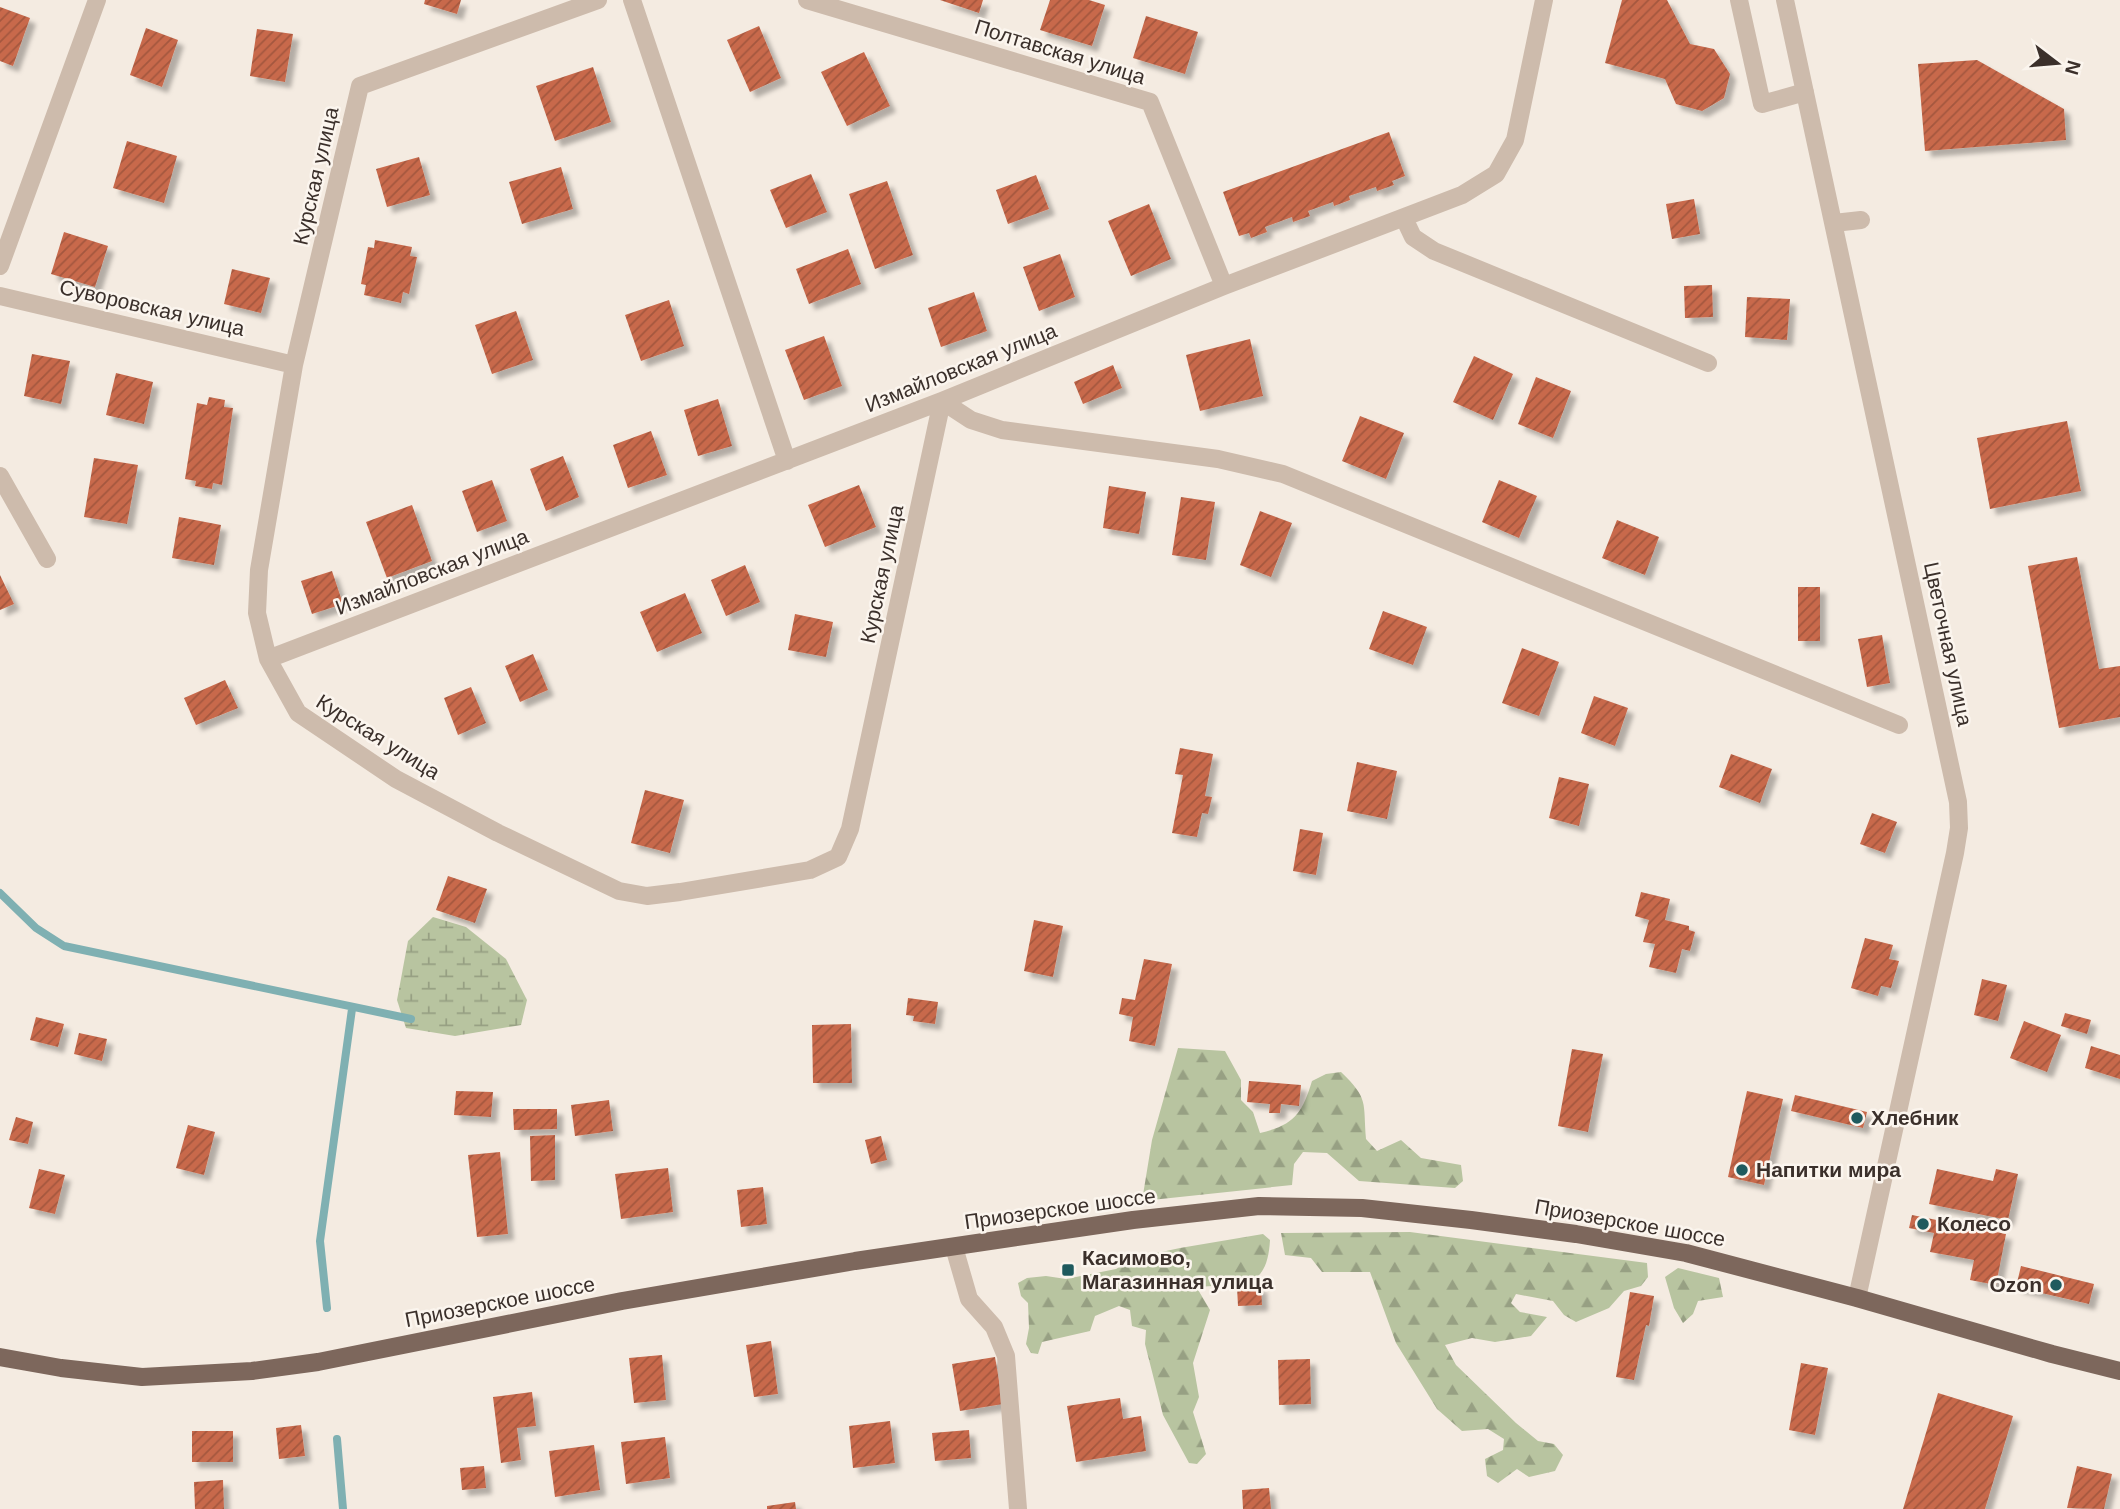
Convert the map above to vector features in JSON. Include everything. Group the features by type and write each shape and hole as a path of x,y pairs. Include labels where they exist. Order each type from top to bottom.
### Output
{"main road":[{"name":"Приозерское шоссе","path":"0,1357 61,1368 142,1377 252,1371 318,1362 622,1301 1133,1220 1259,1206 1362,1208 1527,1227 1686,1253 2120,1371"}],"street":[{"path":"0,266 97,0"},
{"name":"Курская улица","path":"598,0 360,86 294,365 259,570 257,613 268,659 298,713 396,779 498,833 619,891 647,896 680,892 810,870 838,857 850,830 942,401"},
{"path":"632,0 787,461"},
{"name":"Полтавская улица","path":"807,0 1150,102 1224,286"},
{"name":"Измайловская улица","path":"268,659 942,401 1224,286 1462,195 1496,174 1514,140 1544,0"},
{"path":"1740,0 1762,104 1805,92"},
{"name":"Цветочная улица","path":"1785,0 1958,802 1959,828 1857,1298"},
{"path":"1404,218 1413,237 1434,251 1707,363"},
{"path":"1834,223 1861,220"},
{"name":"Суворовская улица","path":"0,296 294,365"},
{"path":"942,401 971,419 1002,430 1218,459 1283,474 1899,725"},
{"path":"0,476 47,559"},
{"path":"954,1247 969,1299 994,1327 1006,1356 1018,1509"}],"green space":[{"path":"433,917 466,927 506,959 527,1000 521,1025 455,1036 406,1028 397,1000 408,941"},
{"path":"1178,1048 1225,1051 1241,1080 1241,1100 1253,1112 1260,1133 1281,1126 1295,1116 1312,1081 1326,1074 1341,1072 1360,1095 1366,1139 1377,1151 1401,1140 1421,1158 1461,1165 1463,1181 1455,1188 1359,1181 1327,1153 1303,1152 1294,1164 1292,1185 1142,1201 1152,1140"},
{"path":"1410,1232 1647,1263 1648,1277 1641,1286 1624,1291 1609,1308 1576,1322 1564,1315 1553,1301 1516,1294 1511,1303 1520,1312 1547,1317 1531,1336 1495,1342 1472,1338 1445,1345 1456,1365 1516,1423 1538,1441 1554,1444 1563,1455 1555,1471 1529,1477 1517,1469 1498,1483 1487,1476 1485,1459 1503,1450 1504,1439 1488,1429 1462,1431 1437,1409 1396,1343 1370,1272 1322,1272 1311,1258 1285,1255 1281,1233"},
{"path":"1263,1234 1270,1240 1269,1252 1258,1276 1251,1281 1232,1286 1197,1288 1210,1310 1193,1363 1199,1397 1193,1412 1206,1454 1197,1464 1189,1463 1163,1415 1145,1344 1146,1330 1132,1326 1130,1310 1119,1306 1095,1316 1090,1331 1042,1342 1038,1354 1031,1353 1026,1344 1029,1328 1028,1303 1021,1296 1018,1283 1027,1278 1046,1276 1066,1279 1116,1269 1138,1257"},
{"path":"1678,1268 1719,1278 1723,1297 1698,1301 1693,1314 1683,1323 1674,1308 1665,1277"}],"building":[{"path":"425,0 461,0 457,14 424,4"},
{"path":"940,0 983,0 979,13"},
{"path":"1050,0 1089,0 1105,5 1092,46 1040,30"},
{"path":"1622,0 1667,0 1690,44 1714,49 1730,74 1724,98 1702,111 1676,104 1665,79 1605,63"},
{"path":"0,7 30,18 13,66 0,61"},
{"path":"1146,16 1198,32 1185,74 1133,58"},
{"path":"759,26 781,78 750,92 727,40"},
{"path":"146,28 178,40 162,87 130,75"},
{"path":"257,29 293,34 285,82 250,76"},
{"path":"864,52 890,106 847,126 821,72"},
{"path":"1977,60 2064,109 2066,140 1925,151 1918,64"},
{"path":"593,67 611,122 555,141 536,86"},
{"path":"1389,132 1405,176 1392,181 1394,185 1377,191 1376,187 1349,196 1350,200 1334,206 1333,202 1308,211 1310,216 1293,222 1292,217 1265,227 1267,232 1251,238 1249,233 1239,236 1223,192"},
{"path":"127,141 177,156 164,203 113,188"},
{"path":"419,157 430,195 387,207 376,169"},
{"path":"561,167 573,209 522,224 509,182"},
{"path":"811,174 827,212 786,228 770,190"},
{"path":"1036,175 1049,209 1008,224 996,190"},
{"path":"887,181 913,255 875,269 849,194"},
{"path":"1694,199 1700,234 1672,239 1666,204"},
{"path":"1149,204 1171,259 1131,276 1108,221"},
{"path":"64,232 108,246 95,287 51,274"},
{"path":"375,240 412,247 410,256 417,257 409,294 403,292 401,303 364,295 366,285 361,284 368,247 374,248"},
{"path":"848,249 861,284 809,304 796,269"},
{"path":"1060,254 1075,297 1039,311 1023,267"},
{"path":"232,269 270,278 261,313 224,304"},
{"path":"1712,285 1713,317 1685,318 1684,286"},
{"path":"974,292 987,331 941,347 928,308"},
{"path":"1747,297 1790,299 1787,340 1745,337"},
{"path":"669,300 684,346 641,361 625,315"},
{"path":"516,311 533,360 492,374 475,325"},
{"path":"824,336 842,386 804,400 785,350"},
{"path":"1250,339 1263,396 1200,411 1186,355"},
{"path":"32,354 70,361 61,404 24,396"},
{"path":"1474,356 1513,374 1493,420 1453,402"},
{"path":"1113,365 1122,388 1083,404 1074,382"},
{"path":"116,373 153,382 144,424 106,415"},
{"path":"1536,377 1571,391 1553,438 1518,424"},
{"path":"209,397 225,400 224,407 233,408 222,485 213,483 212,489 195,486 196,481 185,479 197,403 207,405"},
{"path":"718,399 732,446 698,456 684,410"},
{"path":"1360,416 1404,433 1386,479 1342,461"},
{"path":"2067,421 2081,491 1990,509 1977,438"},
{"path":"651,431 667,475 628,488 613,445"},
{"path":"563,456 579,497 546,511 530,469"},
{"path":"94,458 138,465 127,524 84,517"},
{"path":"492,480 507,521 477,532 462,491"},
{"path":"1499,480 1537,496 1519,538 1482,522"},
{"path":"859,485 876,527 825,547 808,505"},
{"path":"1109,486 1146,492 1139,534 1103,528"},
{"path":"1181,497 1215,502 1206,560 1172,555"},
{"path":"412,505 432,561 387,578 366,522"},
{"path":"1260,511 1292,523 1271,577 1240,565"},
{"path":"179,517 221,525 214,565 172,558"},
{"path":"1617,520 1659,537 1645,575 1602,558"},
{"path":"2077,557 2099,669 2120,666 2120,717 2059,728 2028,566"},
{"path":"745,565 760,602 726,616 711,580"},
{"path":"332,571 343,604 312,614 301,581"},
{"path":"0,575 14,604 0,610"},
{"path":"1798,587 1820,587 1820,641 1798,641"},
{"path":"685,593 702,633 657,652 640,612"},
{"path":"1383,611 1427,627 1413,665 1369,649"},
{"path":"795,614 833,622 826,657 788,650"},
{"path":"1882,635 1890,683 1867,687 1858,639"},
{"path":"1522,648 1559,662 1539,716 1502,703"},
{"path":"533,654 548,690 520,702 505,666"},
{"path":"225,680 238,708 196,725 184,698"},
{"path":"471,687 486,723 458,735 444,698"},
{"path":"1594,696 1628,708 1615,746 1581,733"},
{"path":"1180,748 1213,754 1205,796 1212,797 1208,814 1202,813 1197,837 1172,833 1183,775 1175,774"},
{"path":"1731,754 1772,769 1760,803 1719,787"},
{"path":"1357,762 1397,771 1387,819 1347,811"},
{"path":"1559,777 1589,784 1579,826 1549,818"},
{"path":"645,790 684,800 670,853 631,843"},
{"path":"1872,813 1897,822 1885,853 1860,844"},
{"path":"1300,829 1323,833 1316,875 1293,871"},
{"path":"448,876 487,889 475,923 436,910"},
{"path":"1641,892 1670,899 1665,920 1689,926 1689,930 1695,932 1690,951 1682,949 1676,973 1649,967 1655,944 1643,942 1649,920 1635,916"},
{"path":"1034,920 1063,926 1053,977 1024,971"},
{"path":"1865,938 1893,945 1889,959 1899,961 1891,988 1881,986 1878,996 1851,988"},
{"path":"1144,959 1172,964 1155,1046 1129,1041 1133,1017 1119,1014 1122,998 1135,1000"},
{"path":"1982,979 2007,985 1998,1021 1974,1015"},
{"path":"908,998 938,1002 935,1024 913,1021 914,1016 906,1015"},
{"path":"2065,1013 2091,1020 2087,1034 2061,1026"},
{"path":"36,1017 64,1024 58,1047 30,1040"},
{"path":"2024,1021 2061,1035 2047,1072 2010,1058"},
{"path":"851,1024 852,1083 813,1083 812,1025"},
{"path":"79,1033 107,1039 102,1061 74,1054"},
{"path":"2091,1046 2120,1055 2120,1079 2085,1068"},
{"path":"1572,1049 1603,1054 1588,1132 1558,1126"},
{"path":"1249,1081 1301,1085 1299,1106 1281,1104 1280,1113 1269,1113 1270,1104 1247,1102"},
{"path":"456,1091 493,1092 491,1117 454,1115"},
{"path":"1747,1091 1783,1099 1764,1185 1728,1177"},
{"path":"1795,1095 1867,1112 1863,1128 1791,1111"},
{"path":"609,1100 613,1131 575,1136 571,1105"},
{"path":"513,1109 557,1109 557,1129 514,1130"},
{"path":"16,1117 33,1122 28,1144 9,1140"},
{"path":"188,1125 215,1132 204,1175 176,1168"},
{"path":"555,1135 555,1180 531,1181 530,1136"},
{"path":"881,1136 887,1160 871,1164 865,1140"},
{"path":"500,1152 508,1234 477,1237 468,1155"},
{"path":"668,1168 673,1212 621,1219 615,1174"},
{"path":"39,1169 65,1175 55,1214 29,1208"},
{"path":"1937,1169 1993,1181 1996,1169 2018,1174 2008,1220 1929,1204"},
{"path":"763,1187 767,1224 741,1227 737,1190"},
{"path":"1912,1215 2006,1234 1996,1285 1970,1280 1974,1260 1930,1252 1934,1233 1909,1228"},
{"path":"2021,1266 2094,1284 2089,1304 2016,1287"},
{"path":"1261,1286 1262,1305 1238,1306 1237,1287"},
{"path":"1630,1292 1654,1296 1634,1380 1616,1377"},
{"path":"771,1341 778,1394 754,1397 746,1345"},
{"path":"662,1355 666,1400 634,1403 629,1358"},
{"path":"995,1357 1003,1404 960,1411 952,1364"},
{"path":"1310,1359 1311,1404 1279,1405 1278,1360"},
{"path":"1801,1363 1828,1368 1815,1435 1789,1430"},
{"path":"532,1392 536,1426 517,1428 521,1460 501,1463 493,1397"},
{"path":"1938,1393 2013,1416 1985,1509 1903,1509"},
{"path":"1120,1398 1123,1419 1141,1416 1146,1451 1076,1462 1067,1406"},
{"path":"890,1421 895,1463 853,1468 849,1426"},
{"path":"301,1425 305,1456 279,1459 276,1428"},
{"path":"969,1430 971,1458 935,1461 932,1433"},
{"path":"192,1431 233,1431 233,1462 192,1462"},
{"path":"665,1437 670,1478 626,1484 621,1442"},
{"path":"594,1445 600,1490 555,1497 549,1451"},
{"path":"484,1466 486,1488 462,1490 460,1468"},
{"path":"2077,1466 2112,1474 2104,1509 2067,1508"},
{"path":"223,1480 224,1509 195,1509 194,1482"},
{"path":"1269,1488 1271,1509 1243,1509 1242,1490"},
{"path":"795,1502 796,1509 767,1509 767,1506"}],"waterway":[{"path":"0,893 36,928 64,946 411,1019"},
{"path":"327,1308 320,1241 352,1009"},
{"path":"337,1439 343,1509"}],"place":[{"name":"Хлебник","path":"1857,1118"},
{"name":"Напитки мира","path":"1742,1170"},
{"name":"Колесо","path":"1923,1224"},
{"name":"Касимово, Магазинная улица","path":"1068,1270"},
{"name":"Ozon","path":"2056,1285"}]}
